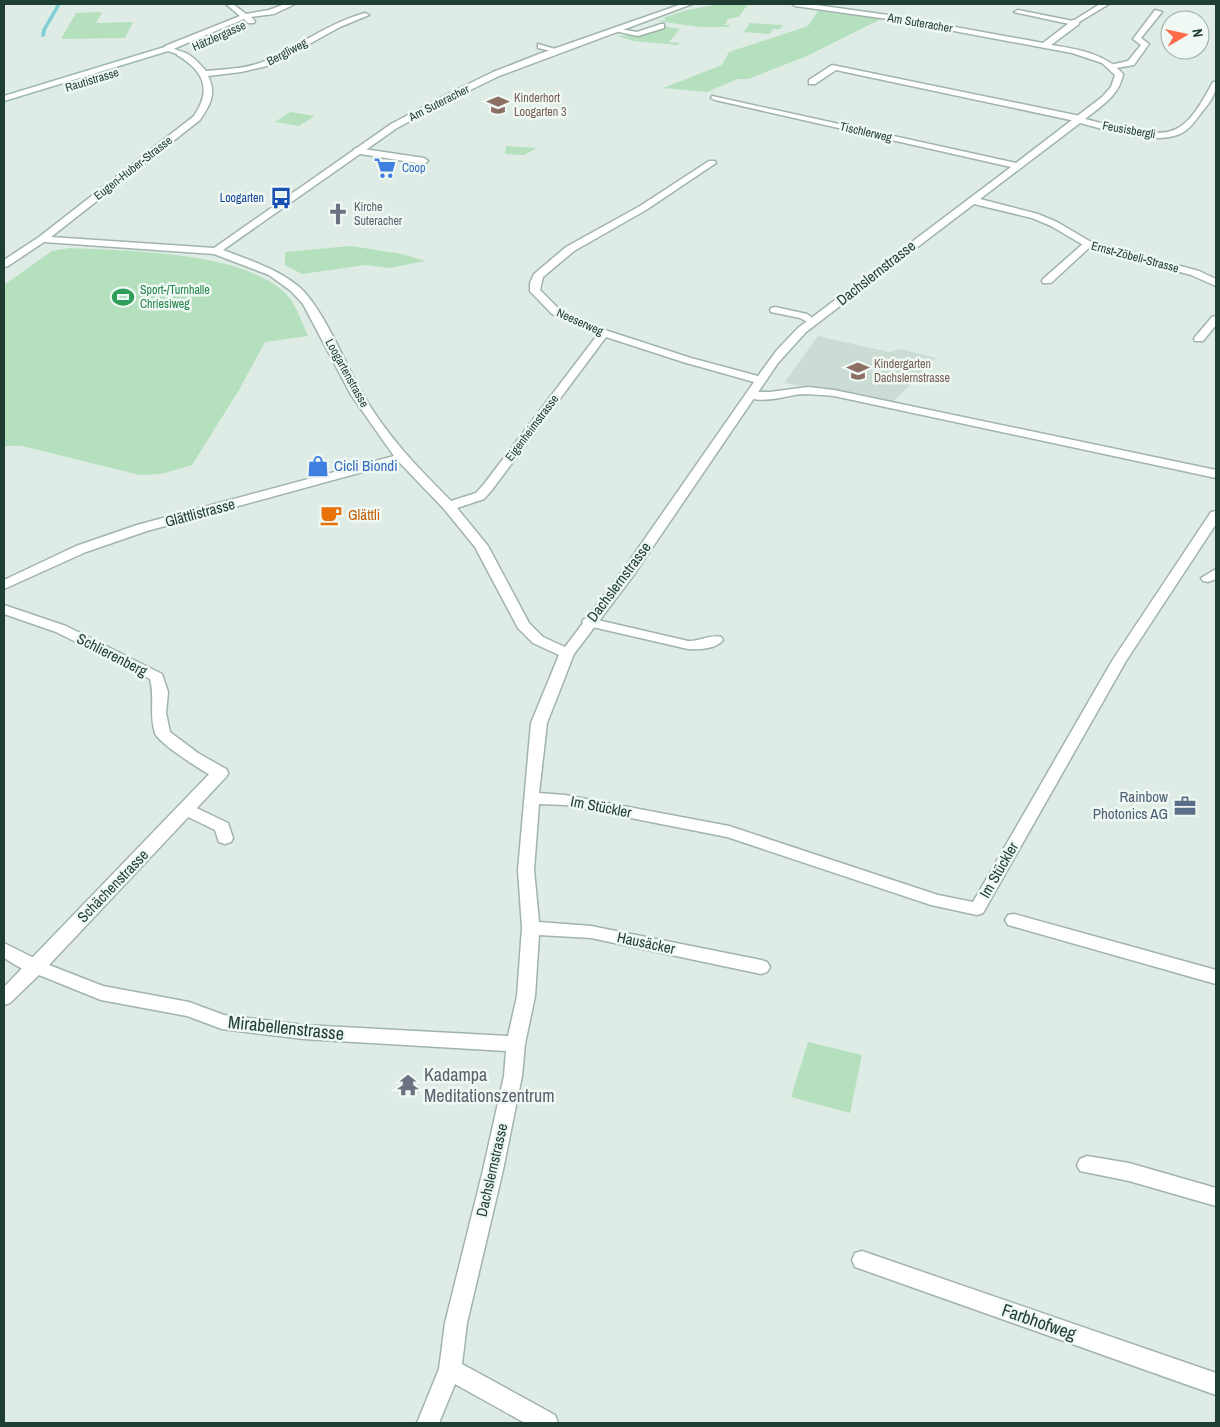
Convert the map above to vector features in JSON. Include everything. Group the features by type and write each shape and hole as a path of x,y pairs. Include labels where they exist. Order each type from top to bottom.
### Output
{"street":[{"path":"229,4 246,16"},
{"name":"Hätzlergasse","path":"168,48 246,16 271,12 291,4"},
{"name":"Am Suteracher","path":"216,252 394,126 496,74 688,4"},
{"name":"Am Suteracher","path":"795,4 868,13 1046,45"},
{"path":"1046,45 1075,22 1105,4"},
{"path":"1018,12 1075,22"},
{"path":"1046,45 1090,55 1113,67 1131,63 1145,44 1137,40 1158,12"},
{"name":"Bergliweg","path":"204,74 257,67 268,63 337,25 365,15"},
{"name":"Hätzlergasse","path":"242,28 251,24 246,16"},
{"path":"614,30 638,34 661,26"},
{"name":"Hätzlergasse","path":"180,53 221,37"},
{"path":"541,46 551,49"},
{"path":"168,48 196,63 204,74"},
{"name":"Rautistrasse","path":"4,99 168,48"},
{"name":"Rautistrasse","path":"4,107 180,53"},
{"name":"Feusisbergli","path":"812,82 835,67 1143,134 1172,134 1178,132 1205,104 1216,84"},
{"name":"Dachslernstrasse","path":"428,1423 450,1369 456,1323 493,1170 511,1085 516,1044 526,996 530,928 526,870 530,798 540,724 567,653 628,573 782,349 813,322 971,200 1079,120 1118,84 1119,74 1113,67"},
{"name":"Eugen-Huber-Strasse","path":"4,264 42,239 197,118 207,101 208,92 204,74"},
{"name":"Tischlerweg","path":"714,98 1018,166"},
{"path":"357,151 424,161"},
{"name":"Neeserweg","path":"712,163 643,208 570,249 538,276 535,283 535,292 547,306 568,318 604,333 687,360 760,380"},
{"name":"Ernst-Zöbeli-Strasse","path":"971,200 1035,216 1054,224 1088,244 1189,271 1216,282"},
{"name":"Loogartenstrasse","path":"42,239 216,252 273,273 295,288 308,303 357,395 383,434 402,458 449,506 481,546 510,596 523,625 538,640 567,653"},
{"path":"1047,280 1088,244"},
{"path":"775,310 803,316 813,322"},
{"path":"1199,339 1216,318"},
{"name":"Eigenheimstrasse","path":"449,506 480,496 604,333"},
{"path":"752,395 773,397 800,391 834,393 1216,474"},
{"name":"Glättlistrasse","path":"4,585 81,549 142,528 402,458"},
{"name":"Im Stückler","path":"530,798 565,800 729,832 937,901 977,908 1119,661 1216,515"},
{"name":"Schlierenberg","path":"4,609 61,629 156,677 162,692 159,713 164,734 193,757 220,773"},
{"path":"590,622 688,646 699,646 716,640"},
{"name":"Schächenstrasse","path":"4,998 220,773"},
{"path":"186,810 222,827 225,838"},
{"path":"1014,920 1216,977"},
{"name":"Hausäcker","path":"530,928 591,932 761,967"},
{"name":"Mirabellenstrasse","path":"4,950 36,966 101,993 189,1009 222,1022 304,1032 516,1044"},
{"path":"1087,1165 1128,1172 1216,1197"},
{"name":"Farbhofweg","path":"862,1260 1216,1384"},
{"path":"450,1369 547,1423"}],"shaded area":[{"name":"Kindergarten Dachslernstrasse","path":"818,336 889,352 900,349 936,358 893,402 784,383"}],"green space":[{"path":"720,4 748,4 739,17 728,19 725,25 731,25 728,27 700,27 657,21 667,20 663,18 687,10"},
{"path":"818,11 881,19 807,56 748,79 738,79 707,92 663,88 722,65 729,52 808,26"},
{"path":"102,12 96,23 133,22 125,38 61,39 76,13"},
{"path":"750,23 783,25 780,29 773,29 769,34 744,32"},
{"path":"663,26 680,29 669,42 680,43 678,45 633,41 617,36 643,35"},
{"path":"290,112 315,116 299,126 275,122"},
{"path":"506,146 537,148 524,155 505,154"},
{"path":"351,246 402,254 425,261 390,268 366,265 302,274 285,265 285,252"},
{"path":"69,248 122,250 184,256 244,270 268,280 287,295 308,336 265,342 239,390 192,465 161,474 140,475 22,446 4,446 4,285 52,251"},
{"path":"808,1042 862,1055 850,1113 791,1097"}],"waterway":[{"path":"43,36 44,30 59,4"}],"place":[{"name":"Kinderhort Loogarten 3","path":"498,105"},
{"name":"Coop","path":"385,168"},
{"name":"Loogarten","path":"281,198"},
{"name":"Kirche Suteracher","path":"338,214"},
{"name":"Sport-/Turnhalle Chriesiweg","path":"123,297"},
{"name":"Kindergarten Dachslernstrasse","path":"858,371"},
{"name":"Cicli Biondi","path":"318,466"},
{"name":"Glättli","path":"331,515"},
{"name":"Rainbow Photonics AG","path":"1185,806"},
{"name":"Kadampa Meditationszentrum","path":"408,1085"}]}
